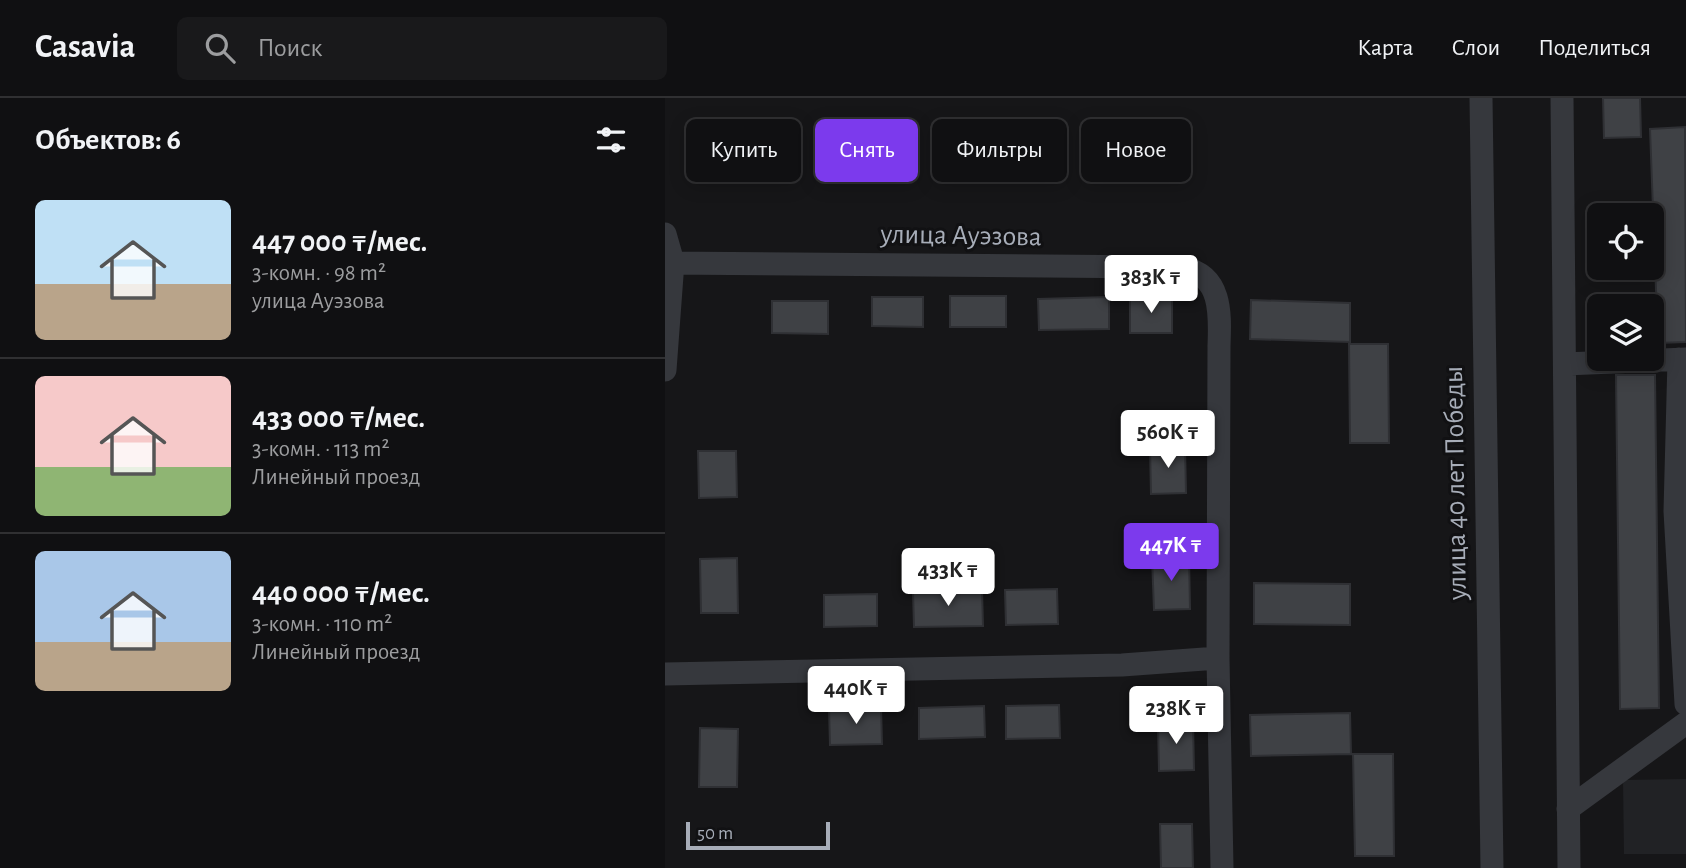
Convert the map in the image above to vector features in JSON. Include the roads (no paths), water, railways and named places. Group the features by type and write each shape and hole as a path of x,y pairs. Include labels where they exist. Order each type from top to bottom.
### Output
{"street":[{"name":"улица 40 лет Победы","path":"1481,98 1492,868"},
{"path":"1562,98 1569,868"},
{"path":"665,234 669,263 665,370"},
{"name":"улица Ауэзова","path":"669,263 1162,267 1185,268 1205,278 1214,289 1220,314 1218,658 1222,868"},
{"path":"1565,364 1682,359 1675,511 1686,704"},
{"path":"665,674 1122,665 1218,658"},
{"path":"1569,809 1686,723"}]}
